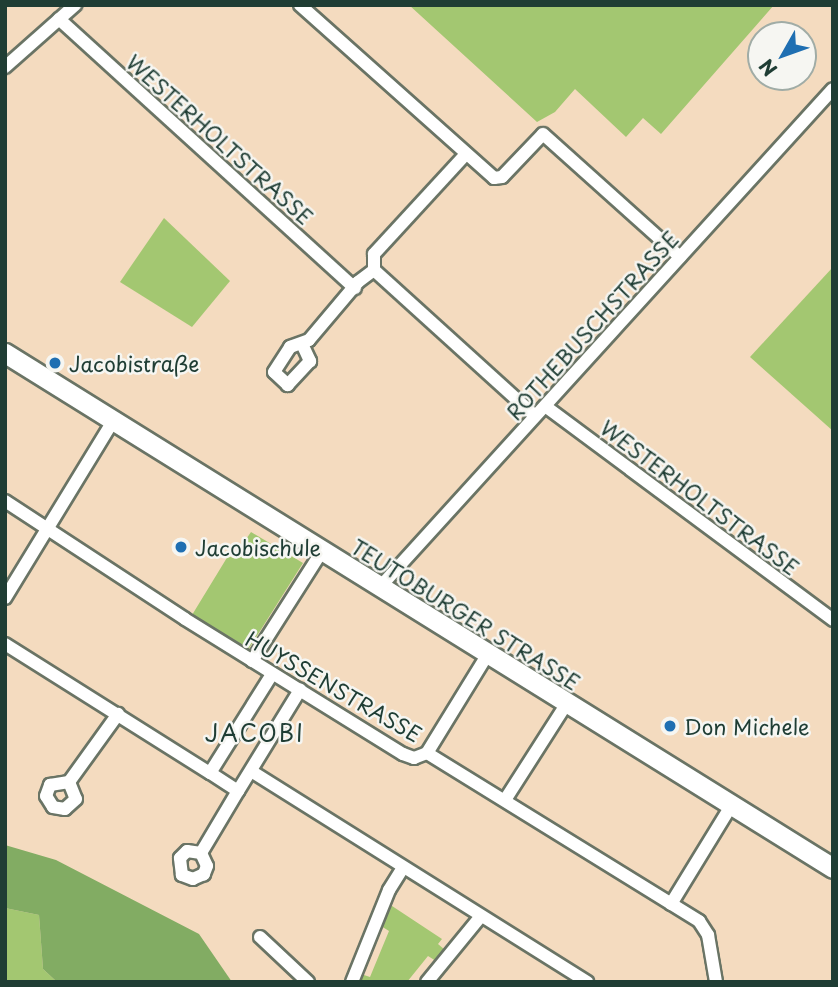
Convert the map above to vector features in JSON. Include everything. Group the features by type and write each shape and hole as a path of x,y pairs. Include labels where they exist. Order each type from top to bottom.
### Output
{"main road":[{"name":"TEUTOBURGER STRASSE","path":"5,353 833,868"}],"street":[{"path":"5,67 75,5"},
{"path":"300,5 466,154 498,179 543,134 680,257"},
{"name":"WESTERHOLTSTRASSE","path":"59,19 355,288"},
{"name":"ROTHEBUSCHSTRASSE","path":"380,587 833,89"},
{"path":"303,346 374,270 374,254 466,154"},
{"path":"374,270 535,416"},
{"name":"WESTERHOLTSTRASSE","path":"545,406 833,620"},
{"path":"5,598 113,421"},
{"name":"HUYSSENSTRASSE","path":"5,501 46,531 408,757 427,753 671,904 704,927 716,982"},
{"path":"252,661 322,551"},
{"path":"5,643 239,791"},
{"path":"427,753 488,654"},
{"path":"210,773 272,674"},
{"path":"201,853 300,690"},
{"path":"505,800 567,703"},
{"path":"69,782 118,714"},
{"path":"251,771 587,982"},
{"path":"671,904 732,806"},
{"path":"352,982 389,890 403,867"},
{"path":"426,982 481,916"},
{"path":"260,937 308,982"}],"green space":[{"path":"409,5 774,5 760,21 747,21 747,36 661,134 643,118 626,137 575,89 555,112 537,122"},
{"path":"164,218 230,281 192,327 120,282"},
{"path":"833,267 833,431 750,357"},
{"path":"251,532 303,563 248,650 192,615 228,556 233,558"},
{"path":"5,845 56,860 199,934 232,982 57,982 43,969 39,915 5,908"},
{"path":"389,904 442,939 438,944 445,950 436,961 428,956 407,982 358,982 361,974 370,977 389,931 381,926"},
{"path":"5,908 39,915 43,969 57,982 5,982"}],"place":[{"name":"Jacobistraße","path":"55,363"},
{"name":"Jacobischule","path":"181,547"},
{"name":"Don Michele","path":"670,726"}],"district":[{"name":"JACOBI","path":"255,733"}]}
